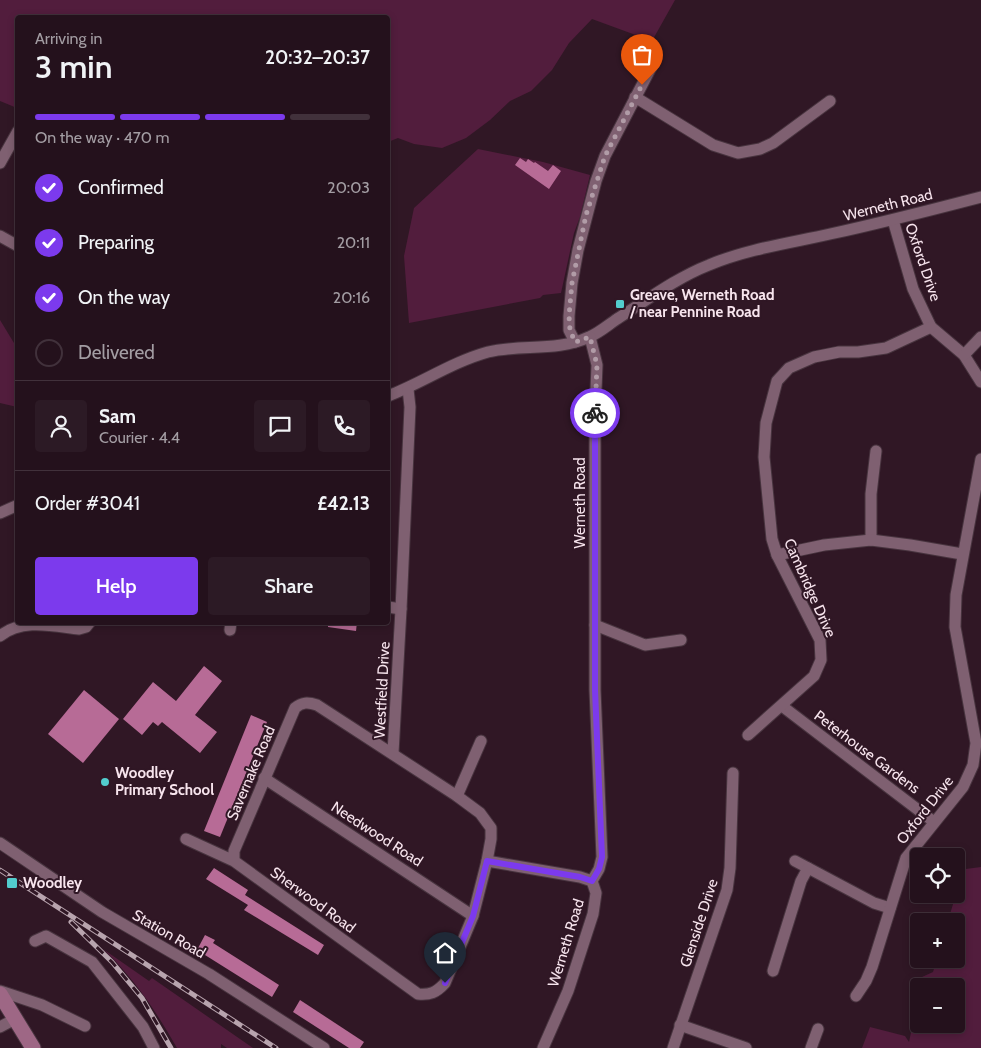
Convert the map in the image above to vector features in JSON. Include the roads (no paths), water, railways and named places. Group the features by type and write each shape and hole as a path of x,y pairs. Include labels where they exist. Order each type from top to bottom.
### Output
{"main road":[{"path":"0,992 33,1048"}],"street":[{"path":"575,342 570,330 569,316 572,283 586,215 605,156 655,60"},
{"path":"636,97 713,145 738,153 760,149 773,143 830,101"},
{"path":"0,163 15,136"},
{"name":"Werneth Road","path":"543,1048 568,991 593,914 596,893 592,881 599,869 603,842 595,690 595,414 597,365 590,337 666,287 709,265 765,248 893,220 981,197"},
{"name":"Oxford Drive","path":"893,220 913,289 931,327 964,355 981,382"},
{"path":"0,236 15,244"},
{"name":"Cambridge Drive","path":"748,735 814,676 821,660 820,640 777,555 772,539 764,456 766,423 777,381 789,368 814,356 886,348 931,327"},
{"path":"390,395 408,389 456,363 488,352 502,349 548,346 575,342 590,337"},
{"path":"964,355 981,337"},
{"name":"Westfield Drive","path":"393,753 410,407 408,389"},
{"path":"871,540 871,494 876,451"},
{"name":"Oxford Drive","path":"856,996 866,981 872,967 906,858 963,787 973,765 976,744 955,627 956,595 962,554 981,459"},
{"path":"0,513 15,506"},
{"path":"777,555 824,545 871,540 962,554"},
{"path":"390,607 401,609"},
{"path":"0,636 7,630 23,625"},
{"path":"37,625 79,629 88,625"},
{"path":"595,625 645,645 682,640"},
{"name":"Savernake Road","path":"234,862 234,851 295,708 306,702 317,705 393,753"},
{"name":"Peterhouse Gardens","path":"782,706 934,822"},
{"path":"457,796 481,741"},
{"path":"393,753 480,813 491,828 487,861 473,916"},
{"name":"Glenside Drive","path":"673,1048 727,890 730,868 733,773"},
{"name":"Needwood Road","path":"264,778 473,916"},
{"name":"Sherwood Road","path":"186,839 234,862 418,994 429,995 439,990 445,983 473,916"},
{"name":"Station Road","path":"0,843 102,912 209,974 324,1048"},
{"path":"487,861 580,877 592,881"},
{"path":"795,861 874,904 890,908"},
{"path":"773,971 801,881 808,868"},
{"path":"35,941 46,936 92,962 143,1027 154,1048"},
{"path":"0,992 42,1005 85,1026"},
{"path":"0,1027 15,1019"},
{"path":"680,1025 746,1048"},
{"path":"811,1048 818,1029"}],"railway":[{"path":"0,870 276,1048"},
{"path":"71,922 112,962 142,998 171,1048"}],"place":[{"name":"Greave, Werneth Road / near Pennine Road","path":"620,304"},
{"name":"Woodley Primary School","path":"105,782"},
{"name":"Woodley","path":"12,883"}]}
